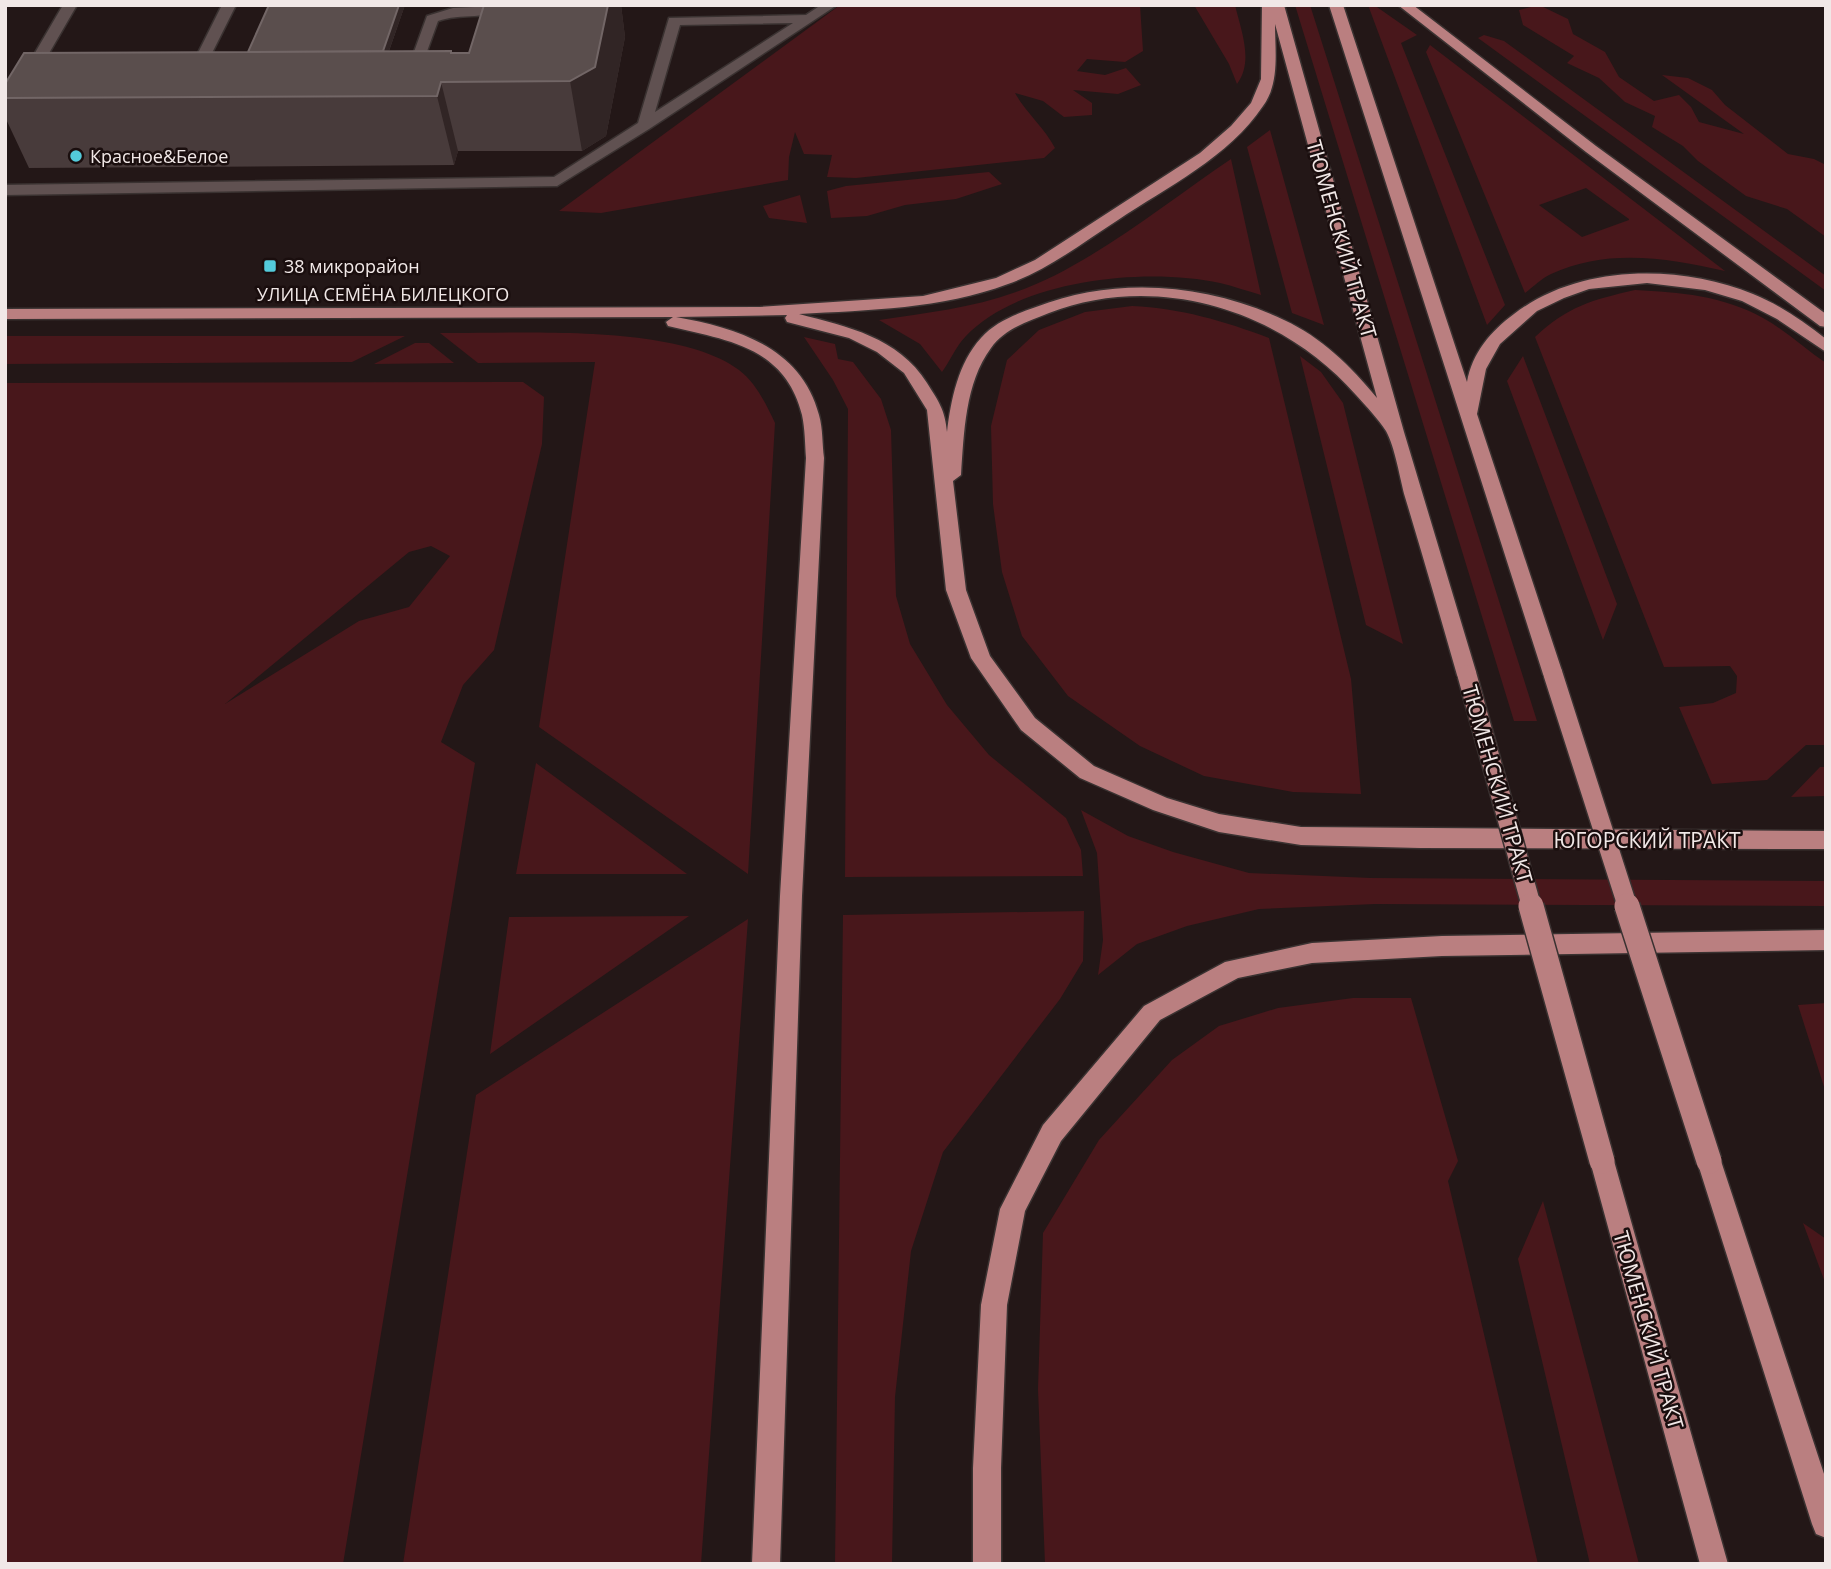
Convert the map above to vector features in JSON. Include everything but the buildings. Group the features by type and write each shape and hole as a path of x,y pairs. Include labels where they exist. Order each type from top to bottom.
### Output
{"main road":[{"path":"760,312 923,301 1002,281 1041,263 1205,156 1236,129 1258,104 1268,79 1269,5"},
{"name":"ТЮМЕНСКИЙ ТРАКТ","path":"1277,5 1395,432 1467,675 1714,1564"},
{"path":"1336,5 1826,1524"},
{"path":"1404,5 1591,149 1826,322"},
{"path":"1471,417 1479,368 1495,339 1519,316 1553,295 1589,285 1633,278 1699,283 1737,293 1788,318 1826,347"},
{"path":"949,519 957,416 967,377 984,345 1012,322 1049,305 1087,297 1142,293 1187,296 1253,312 1315,345 1341,367 1395,432"},
{"path":"760,312 822,324 855,334 883,348 910,369 936,410 949,519"},
{"name":"УЛИЦА СЕМЁНА БИЛЕЦКОГО","path":"5,314 760,312"},
{"path":"624,314 732,334 768,351 796,377 810,412 815,457 791,896 765,1564"},
{"name":"ЮГОРСКИЙ ТРАКТ","path":"949,519 956,590 981,658 1028,724 1087,772 1160,804 1219,823 1301,836 1826,840"},
{"path":"987,1564 986,1468 995,1305 1013,1209 1052,1133 1152,1013 1233,970 1312,953 1456,945 1826,940"}],"lane":[{"path":"5,117 41,66 69,5"},
{"path":"197,68 229,5"},
{"path":"390,77 416,65 432,19 449,11 499,9 508,5"},
{"path":"5,190 556,181 831,5"},
{"path":"644,126 674,21 811,19"}],"shaded area":[{"path":"840,5 1140,5 1143,51 1125,62 1087,59 1077,71 1105,75 1126,68 1141,85 1118,94 1073,90 1092,103 1092,115 1064,117 1043,101 1015,93 1055,148 1044,158 856,178 827,177 832,155 804,154 795,132 789,157 788,180 601,213 559,211"},
{"path":"1194,5 1235,5 1245,46 1245,66 1237,84 1229,64"},
{"path":"1295,5 1310,5 1537,721 1514,721"},
{"path":"1368,5 1374,5 1417,35 1401,43 1505,305 1487,325"},
{"path":"1539,5 1568,19 1573,34 1605,52 1619,77 1654,101 1679,95 1691,107 1699,122 1744,134 1662,75 1688,78 1712,90 1725,105 1788,154 1814,159 1826,165 1826,237 1787,209 1746,196 1698,161 1683,146 1652,127 1655,116 1625,102 1599,78 1567,63 1574,56 1523,25 1519,10"},
{"path":"1484,35 1504,41 1826,276 1826,291 1478,38"},
{"path":"1430,45 1725,271 1660,259 1616,258 1572,266 1551,274 1525,293 1426,52","holes":["1586,188 1629,219 1582,237 1539,205"]},
{"path":"1270,130 1324,325 1292,313 1247,147"},
{"path":"1231,159 1261,295 1220,283 1190,278 1157,277 1086,282 1051,290 1018,301 989,317 962,340 942,372 920,344 879,320 982,302 1043,281 1099,251"},
{"path":"989,172 1002,184 956,199 905,205 867,216 831,218 827,191 846,186"},
{"path":"800,195 807,223 769,218 763,206"},
{"path":"1635,290 1685,294 1733,305 1771,323 1826,363 1826,745 1806,745 1767,780 1712,784 1679,707 1713,703 1736,693 1737,676 1730,666 1664,667 1535,337 1570,311 1606,297"},
{"path":"1132,306 1202,316 1269,338 1351,679 1361,794 1293,792 1204,776 1140,746 1068,696 1022,636 1002,572 993,504 991,426 1007,360 1039,330 1085,312"},
{"path":"440,333 596,334 677,345 711,355 739,370 751,381 764,401 775,423 748,874 539,727 595,362 478,363"},
{"path":"5,336 405,336 352,362 5,364"},
{"path":"804,337 835,344 838,359 853,362 881,399 891,430 896,596 910,644 947,705 989,755 1066,818 1081,850 1083,876 845,877 848,409 833,380"},
{"path":"415,343 429,343 454,363 374,364"},
{"path":"1300,356 1321,372 1343,403 1403,644 1366,625"},
{"path":"1523,356 1617,604 1603,640 1507,381"},
{"path":"523,382 544,397 542,444 494,650 463,685 441,742 475,763 343,1564 5,1564 5,383","holes":["431,546 450,556 409,607 359,621 225,704 409,552"]},
{"path":"536,763 687,874 516,874"},
{"path":"1820,767 1826,767 1826,796 1791,797"},
{"path":"1081,810 1128,836 1173,852 1249,873 1371,878 1826,881 1826,906 1375,904 1259,909 1187,926 1137,944 1098,975 1103,940 1097,853"},
{"path":"1084,911 1083,961 1060,999 943,1152 911,1251 895,1397 892,1564 835,1564 843,915"},
{"path":"689,916 490,1054 509,917"},
{"path":"748,919 701,1564 403,1564 476,1095"},
{"path":"1353,998 1411,998 1458,1161 1448,1181 1538,1564 1045,1564 1038,1389 1043,1233 1099,1140 1172,1060 1219,1026 1278,1008"},
{"path":"1826,1003 1826,1093 1798,1005"},
{"path":"1543,1201 1639,1564 1590,1564 1518,1259"},
{"path":"1803,1223 1826,1239 1826,1285"}],"place":[{"name":"Красное&Белое","path":"76,156"},
{"name":"38 микрорайон","path":"270,266"}]}
